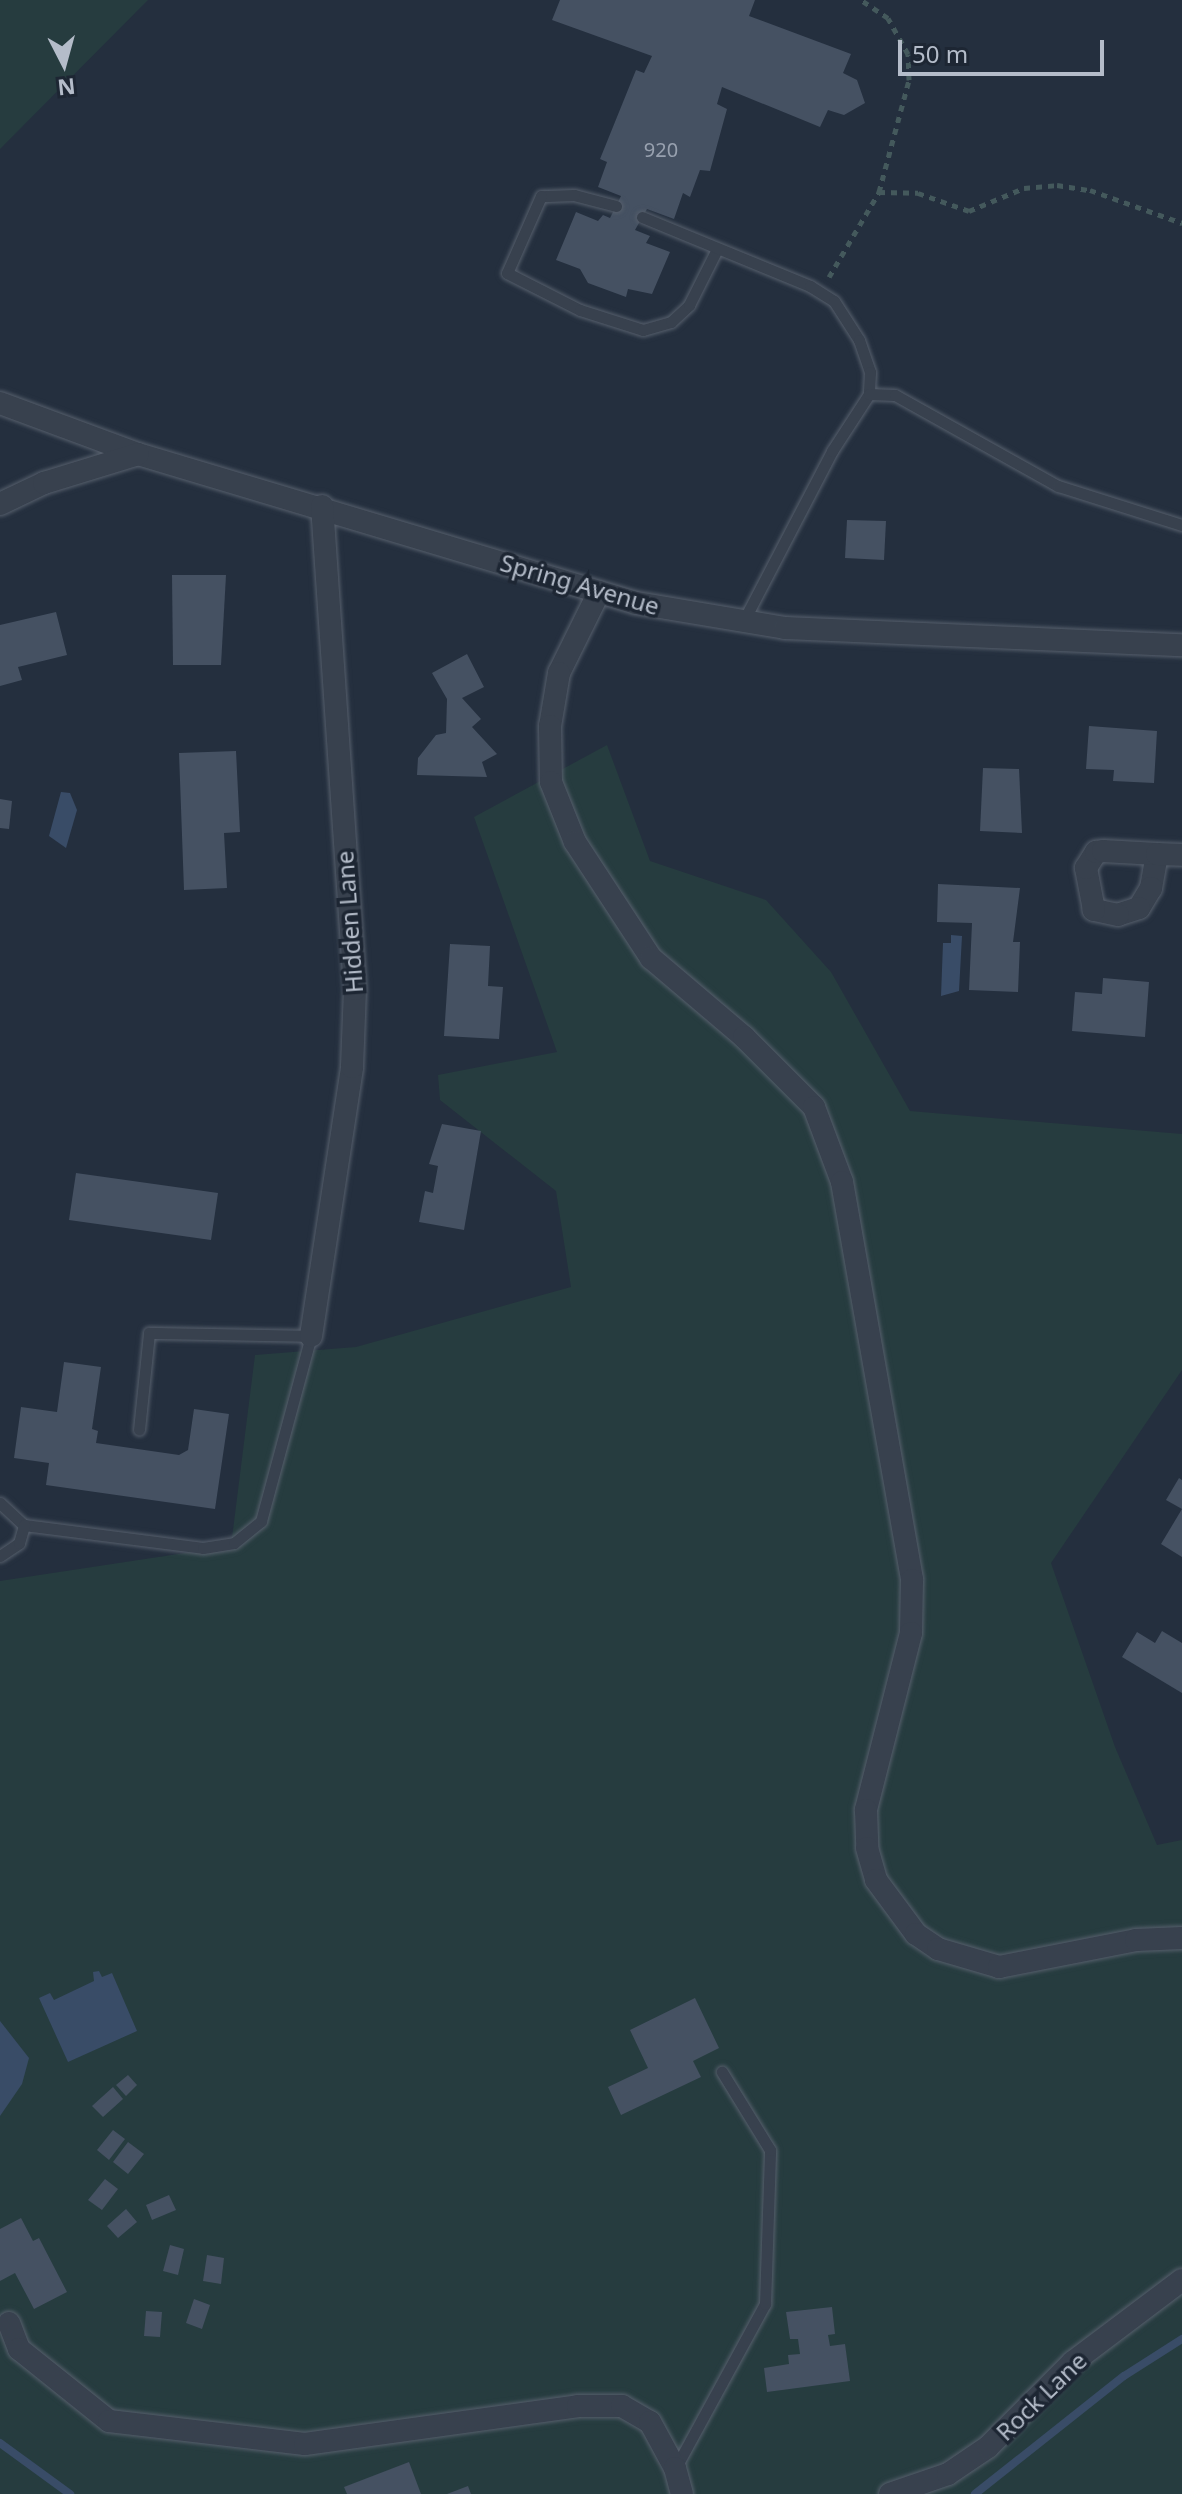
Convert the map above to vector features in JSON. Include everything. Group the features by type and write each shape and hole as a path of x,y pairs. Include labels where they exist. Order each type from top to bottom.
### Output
{"street":[{"name":"Spring Avenue","path":"0,403 138,454 322,506 599,592 743,623 1182,645"},
{"path":"0,504 44,483 138,454"},
{"name":"Hidden Lane","path":"311,1336 352,1067 355,989 322,506"},
{"path":"599,592 559,673 550,726 551,782 575,842 651,958 744,1037 814,1107 842,1182 912,1580 911,1633 866,1810 867,1848 876,1880 916,1934 938,1949 999,1967 1136,1940 1182,1938"},
{"path":"1157,854 1182,855"},
{"name":"Rock Lane","path":"890,2494 948,2474 988,2447 1073,2362 1182,2280"},
{"path":"9,2323 19,2349 109,2421 305,2444 578,2406 622,2406 650,2422 675,2468 682,2494"}],"lane":[{"path":"616,206 574,195 541,196 507,273 580,310 643,330 671,322 689,305 717,249"},
{"path":"642,217 819,291 834,301 859,340 870,372 869,394 818,476 743,623"},
{"path":"869,394 895,395 1058,486 1182,525"},
{"path":"0,1503 24,1525 203,1548 234,1543 261,1521 311,1336 149,1333 139,1429"},
{"path":"0,1556 19,1543 24,1525"},
{"path":"675,2468 765,2304 770,2150 722,2072"}],"path":[{"path":"819,291 879,192 904,106 908,54 888,18 861,0"},
{"path":"879,192 918,193 969,211 1024,188 1057,185 1090,190 1182,223"}],"green space":[{"path":"0,0 148,0 0,149"},
{"path":"607,745 650,861 766,900 831,972 910,1111 1182,1134 1182,1370 1051,1563 1115,1747 1157,1845 1182,1840 1182,2494 0,2494 0,1581 231,1546 255,1355 356,1347 571,1287 556,1191 440,1100 438,1075 557,1052 474,817"}],"water":[{"path":"61,792 70,793 77,810 66,848 49,836"},
{"path":"951,935 962,936 959,991 941,996 943,943 951,943"},
{"path":"99,1971 102,1977 112,1973 137,2031 68,2062 39,1998 50,1993 54,2000 94,1981 93,1972"},
{"path":"0,2021 29,2058 22,2084 0,2116"}],"building":[{"path":"560,0 755,0 749,16 851,54 843,73 857,80 865,103 844,115 828,110 820,127 722,87 717,104 727,109 710,171 700,170 690,197 683,193 674,219 647,209 635,230 650,236 646,243 670,252 652,294 628,289 626,297 588,283 580,269 556,260 576,212 598,221 603,215 610,218 621,196 598,187 607,162 600,159 636,70 644,73 652,56 552,20"},
{"path":"847,520 886,521 884,560 845,558"},
{"path":"172,575 226,575 221,665 173,665"},
{"path":"56,612 67,655 18,667 22,680 0,686 0,625"},
{"path":"467,654 484,687 462,698 481,719 472,727 497,754 482,762 487,777 417,775 418,758 436,735 446,733 447,699 432,673"},
{"path":"1089,726 1157,731 1154,783 1113,781 1114,770 1086,769"},
{"path":"236,751 240,832 224,833 227,888 184,890 179,753"},
{"path":"983,768 1019,769 1022,833 980,831"},
{"path":"0,799 12,801 9,829 0,828"},
{"path":"938,884 1020,888 1013,942 1020,942 1018,992 969,990 972,923 937,922"},
{"path":"450,944 490,946 488,986 503,987 499,1039 444,1036"},
{"path":"1103,978 1149,982 1145,1037 1072,1031 1075,992 1102,994"},
{"path":"442,1124 481,1131 464,1230 419,1222 425,1191 433,1193 438,1166 429,1164"},
{"path":"76,1173 218,1193 211,1240 69,1220"},
{"path":"64,1362 101,1367 92,1429 98,1431 96,1443 179,1455 188,1450 194,1409 229,1414 215,1509 46,1485 49,1463 14,1458 21,1407 57,1412"},
{"path":"1179,1478 1182,1480 1182,1509 1166,1500"},
{"path":"1182,1509 1182,1557 1161,1544"},
{"path":"1162,1631 1182,1643 1182,1693 1122,1657 1137,1632 1155,1643"},
{"path":"695,1998 719,2048 693,2061 701,2077 621,2115 608,2087 648,2068 630,2030"},
{"path":"128,2075 137,2085 126,2096 116,2085"},
{"path":"113,2087 123,2099 103,2117 92,2106"},
{"path":"113,2130 125,2139 109,2160 97,2150"},
{"path":"128,2142 144,2154 128,2174 113,2162"},
{"path":"105,2179 118,2189 102,2210 88,2200"},
{"path":"169,2195 176,2210 152,2220 146,2205"},
{"path":"126,2209 137,2222 118,2238 107,2226"},
{"path":"21,2218 33,2241 39,2238 67,2292 34,2309 15,2273 0,2281 0,2229"},
{"path":"170,2245 184,2249 178,2275 163,2271"},
{"path":"207,2255 224,2258 221,2284 203,2281"},
{"path":"194,2299 210,2305 202,2329 186,2323"},
{"path":"832,2307 835,2334 828,2335 830,2346 845,2344 850,2381 767,2392 764,2368 789,2364 788,2355 800,2354 798,2339 790,2339 786,2312"},
{"path":"146,2311 162,2312 160,2337 144,2336"},
{"path":"409,2462 421,2494 347,2494 344,2487"},
{"path":"468,2486 471,2494 447,2494"}],"waterway":[{"path":"975,2494 1124,2376 1182,2339"},
{"path":"0,2443 70,2494"}]}
